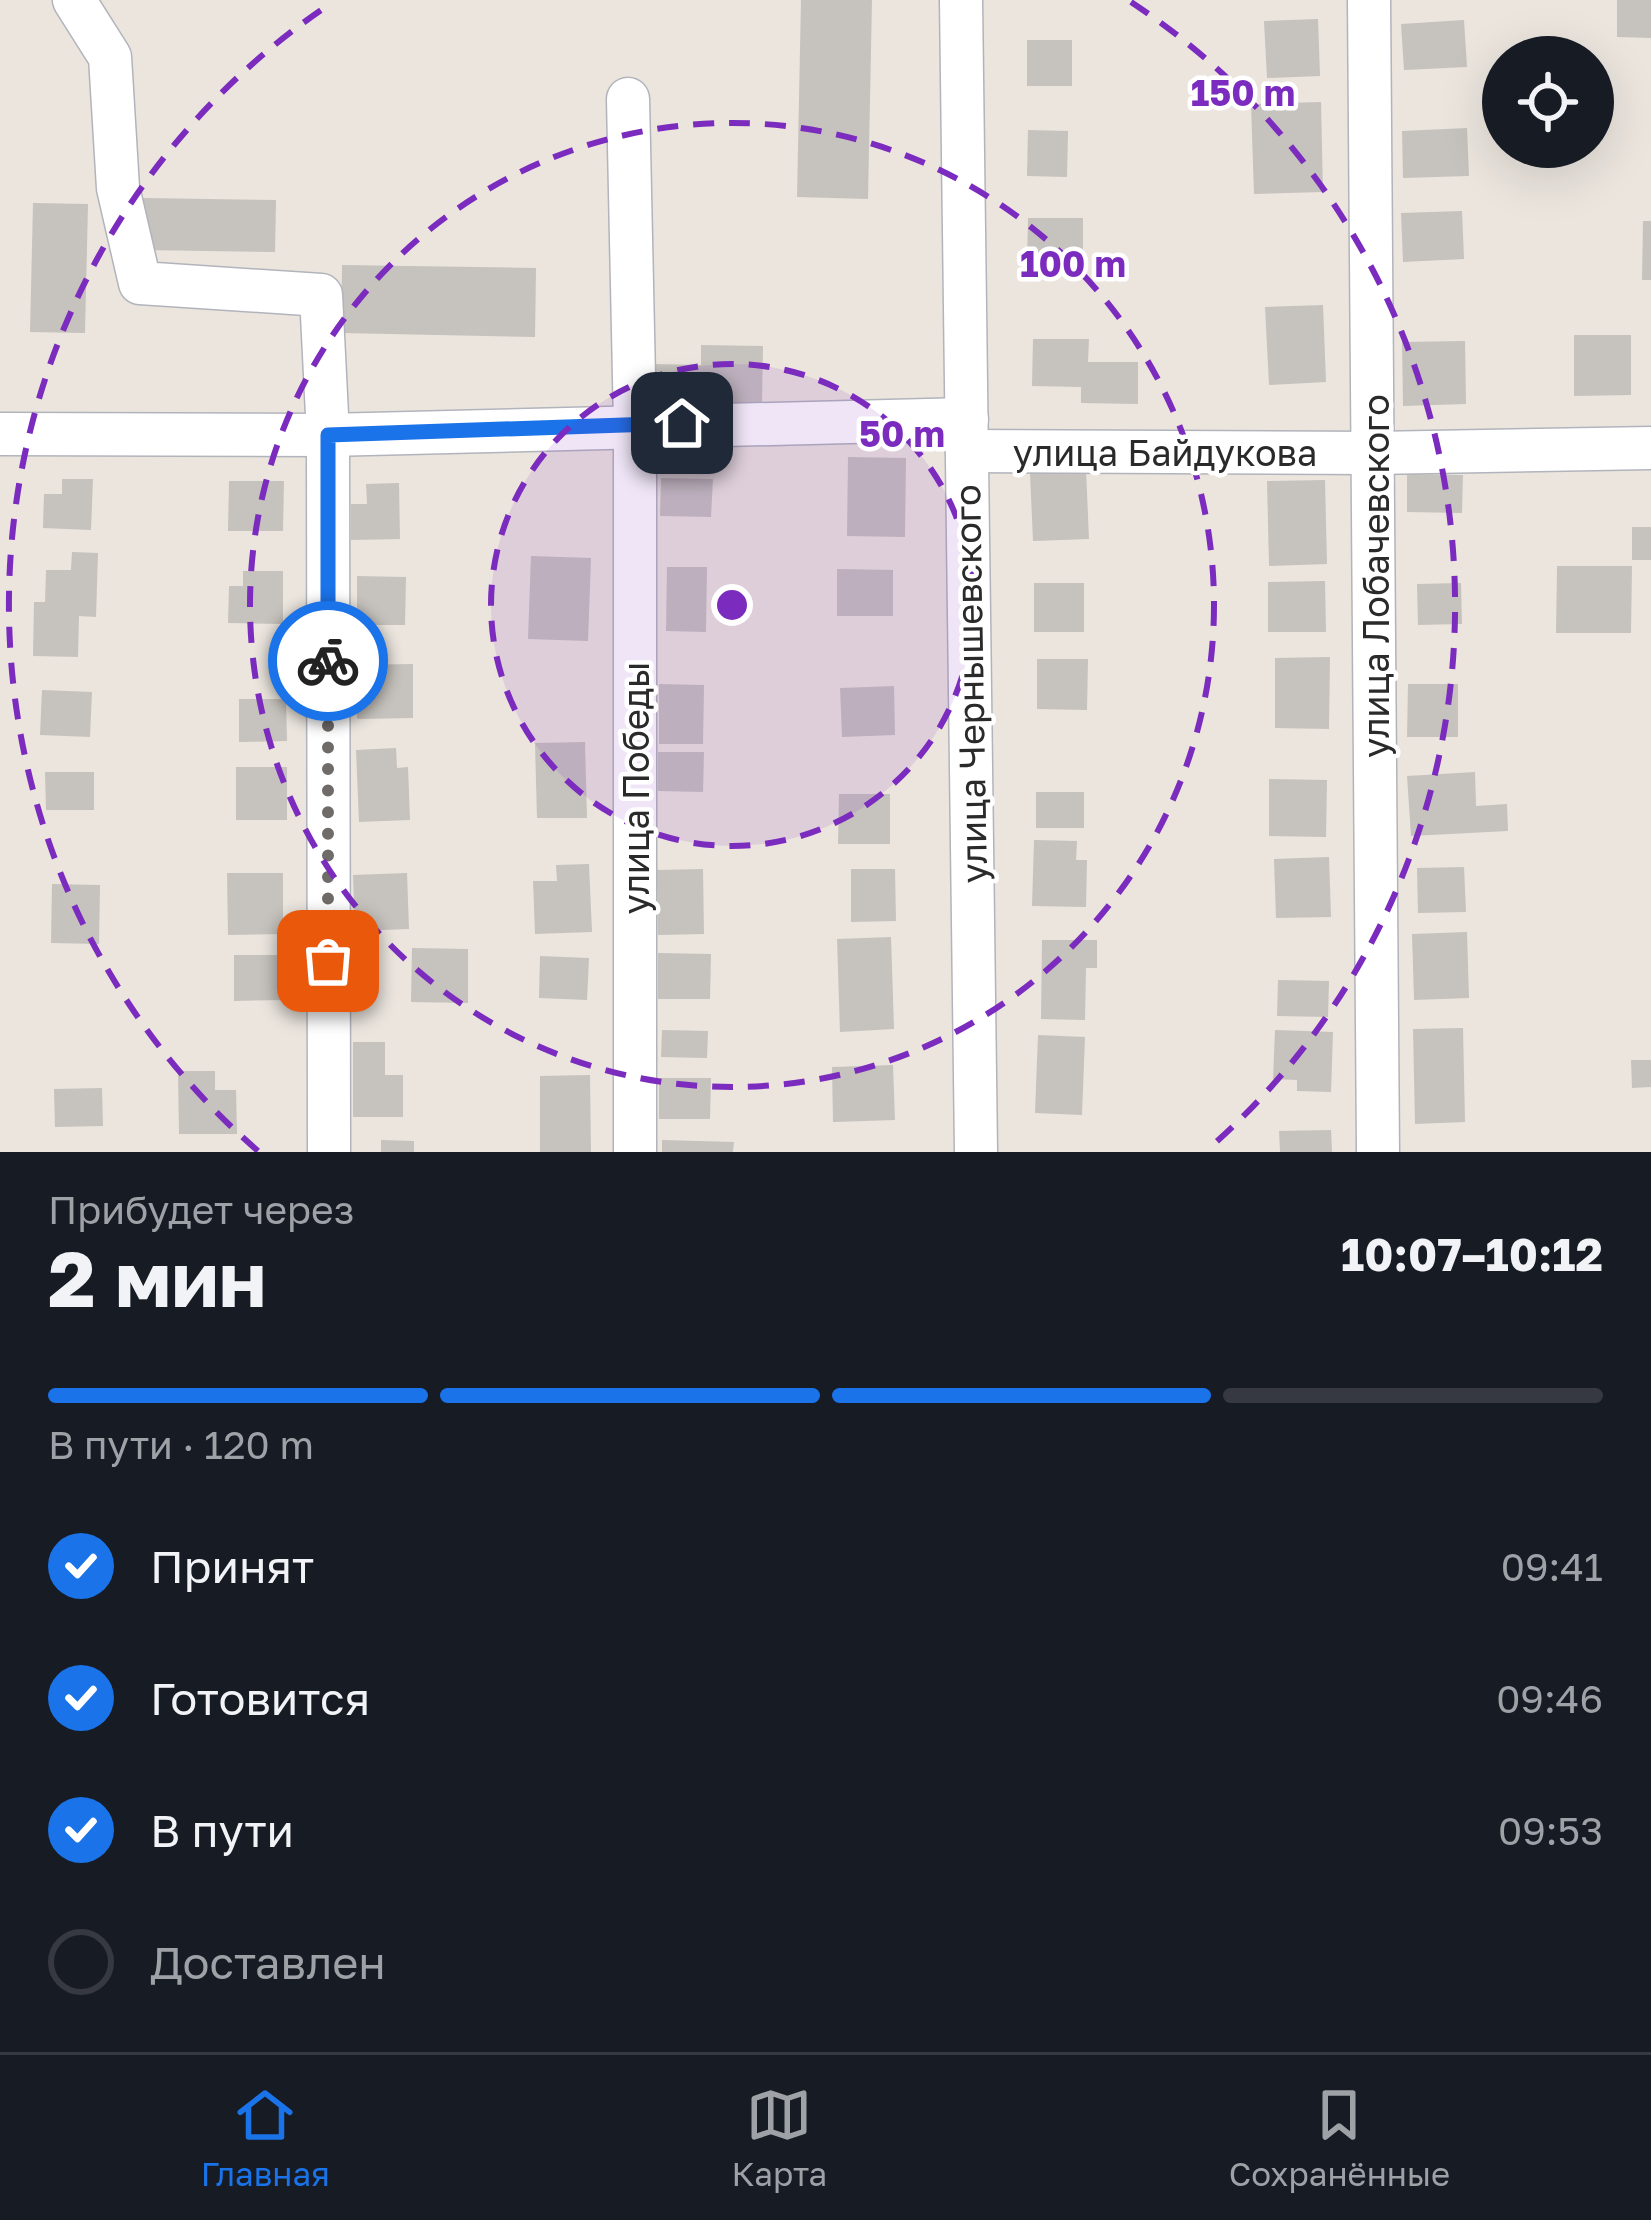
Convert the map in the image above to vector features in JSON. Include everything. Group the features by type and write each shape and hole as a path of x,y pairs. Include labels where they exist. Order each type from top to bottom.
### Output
{"street":[{"path":"74,0 110,57 118,188 140,283 321,295 328,435 328,1152"},
{"name":"улица Чернышевского","path":"961,0 976,1152"},
{"name":"улица Лобачевского","path":"1369,0 1378,1152"},
{"name":"улица Победы","path":"628,99 635,424 635,1152"},
{"name":"улица Байдукова","path":"0,434 328,435 635,424 1374,453 1651,448"}],"building":[{"path":"801,0 872,0 868,199 797,197"},
{"path":"1617,0 1651,0 1651,38 1617,37"},
{"path":"1318,19 1320,76 1267,78 1264,21"},
{"path":"1464,20 1467,67 1404,70 1401,24"},
{"path":"1027,40 1072,40 1072,86 1027,86"},
{"path":"1321,102 1323,192 1254,194 1251,104"},
{"path":"1467,128 1469,176 1403,178 1402,131"},
{"path":"1028,130 1068,131 1067,177 1027,176"},
{"path":"143,198 276,200 275,252 142,250"},
{"path":"33,203 88,204 85,333 30,332"},
{"path":"1462,211 1464,259 1403,262 1401,213"},
{"path":"1028,218 1083,218 1083,264 1027,264"},
{"path":"1643,221 1651,221 1651,280 1642,280"},
{"path":"342,265 536,268 535,337 341,333"},
{"path":"1323,305 1326,382 1269,385 1265,307"},
{"path":"1574,335 1631,335 1631,395 1574,396"},
{"path":"1033,339 1089,339 1088,362 1138,362 1138,404 1081,403 1081,387 1032,386"},
{"path":"1465,341 1466,404 1403,406 1402,342"},
{"path":"701,345 763,346 762,404 651,402 651,364 701,365"},
{"path":"848,457 906,458 905,537 847,536"},
{"path":"1086,470 1089,539 1033,541 1030,473"},
{"path":"1407,474 1463,475 1462,513 1407,512"},
{"path":"661,478 713,479 711,517 660,516"},
{"path":"62,479 93,479 91,530 43,528 44,494 62,494"},
{"path":"1325,480 1327,564 1269,566 1267,481"},
{"path":"229,481 284,481 283,531 228,531"},
{"path":"399,483 400,539 351,540 351,504 367,504 366,484"},
{"path":"1632,527 1651,527 1651,560 1632,560"},
{"path":"72,552 98,553 96,617 79,616 78,657 33,656 34,602 45,602 46,570 71,570"},
{"path":"531,556 591,558 588,641 528,639"},
{"path":"1557,566 1632,566 1631,633 1556,633"},
{"path":"667,567 707,567 706,632 666,631"},
{"path":"837,569 893,570 893,616 837,616"},
{"path":"243,571 283,571 283,624 228,623 229,586 243,586"},
{"path":"357,576 406,577 405,625 357,625"},
{"path":"1325,581 1326,632 1268,632 1268,582"},
{"path":"1034,583 1084,583 1084,632 1034,632"},
{"path":"1461,583 1462,624 1418,625 1417,584"},
{"path":"1330,657 1329,729 1275,728 1275,658"},
{"path":"1037,659 1088,659 1087,710 1037,709"},
{"path":"413,664 413,718 357,719 356,665"},
{"path":"659,684 704,685 703,744 659,744"},
{"path":"1408,684 1458,684 1458,737 1407,737"},
{"path":"894,686 895,735 842,737 840,688"},
{"path":"42,690 92,692 90,737 40,735"},
{"path":"239,699 286,699 287,741 239,742"},
{"path":"585,742 587,818 537,818 535,743"},
{"path":"396,748 397,768 408,767 410,820 359,822 356,750"},
{"path":"658,752 704,752 703,792 658,791"},
{"path":"236,767 287,767 287,820 236,820"},
{"path":"45,772 94,772 94,810 46,810"},
{"path":"1475,772 1476,806 1507,804 1508,831 1411,836 1407,776"},
{"path":"1269,779 1327,780 1326,837 1269,836"},
{"path":"1036,792 1084,792 1084,828 1036,828"},
{"path":"839,794 890,794 890,844 838,844"},
{"path":"1034,840 1077,841 1076,860 1087,860 1086,907 1032,906"},
{"path":"1329,857 1331,917 1276,918 1274,859"},
{"path":"589,864 592,932 535,934 533,881 557,881 556,865"},
{"path":"1464,867 1466,912 1418,913 1417,868"},
{"path":"703,869 704,934 658,935 657,870"},
{"path":"851,869 895,869 896,921 851,922"},
{"path":"227,873 283,873 283,934 228,935"},
{"path":"407,873 409,929 355,931 353,875"},
{"path":"52,884 100,885 99,944 51,943"},
{"path":"1467,932 1469,998 1414,1000 1412,934"},
{"path":"891,937 894,1029 840,1032 837,939"},
{"path":"1042,940 1097,940 1097,968 1086,968 1085,1020 1041,1019"},
{"path":"412,948 468,949 468,1003 411,1002"},
{"path":"658,953 711,954 710,999 658,999"},
{"path":"234,955 283,955 283,1000 234,1001"},
{"path":"540,956 589,958 587,1000 539,998"},
{"path":"1278,980 1329,981 1328,1017 1277,1016"},
{"path":"1463,1028 1465,1122 1415,1124 1413,1029"},
{"path":"662,1030 708,1031 707,1058 661,1057"},
{"path":"1275,1030 1333,1032 1331,1092 1297,1091 1297,1080 1273,1079"},
{"path":"1038,1035 1085,1037 1082,1115 1035,1113"},
{"path":"353,1042 385,1042 385,1075 403,1075 403,1117 353,1117"},
{"path":"1631,1060 1651,1060 1651,1087 1632,1088"},
{"path":"893,1065 895,1120 833,1122 832,1067"},
{"path":"178,1071 215,1071 215,1090 236,1090 237,1134 179,1134"},
{"path":"590,1075 591,1152 540,1152 540,1076"},
{"path":"659,1078 711,1078 710,1119 659,1119"},
{"path":"102,1088 103,1126 55,1127 54,1089"},
{"path":"1331,1130 1332,1152 1280,1152 1279,1131"},
{"path":"381,1140 414,1141 414,1152 381,1152"},
{"path":"662,1140 734,1142 733,1152 662,1152"}],"way so far":[{"path":"328,661 328,961"}],"route":[{"path":"328,661 328,435 682,423"}]}
